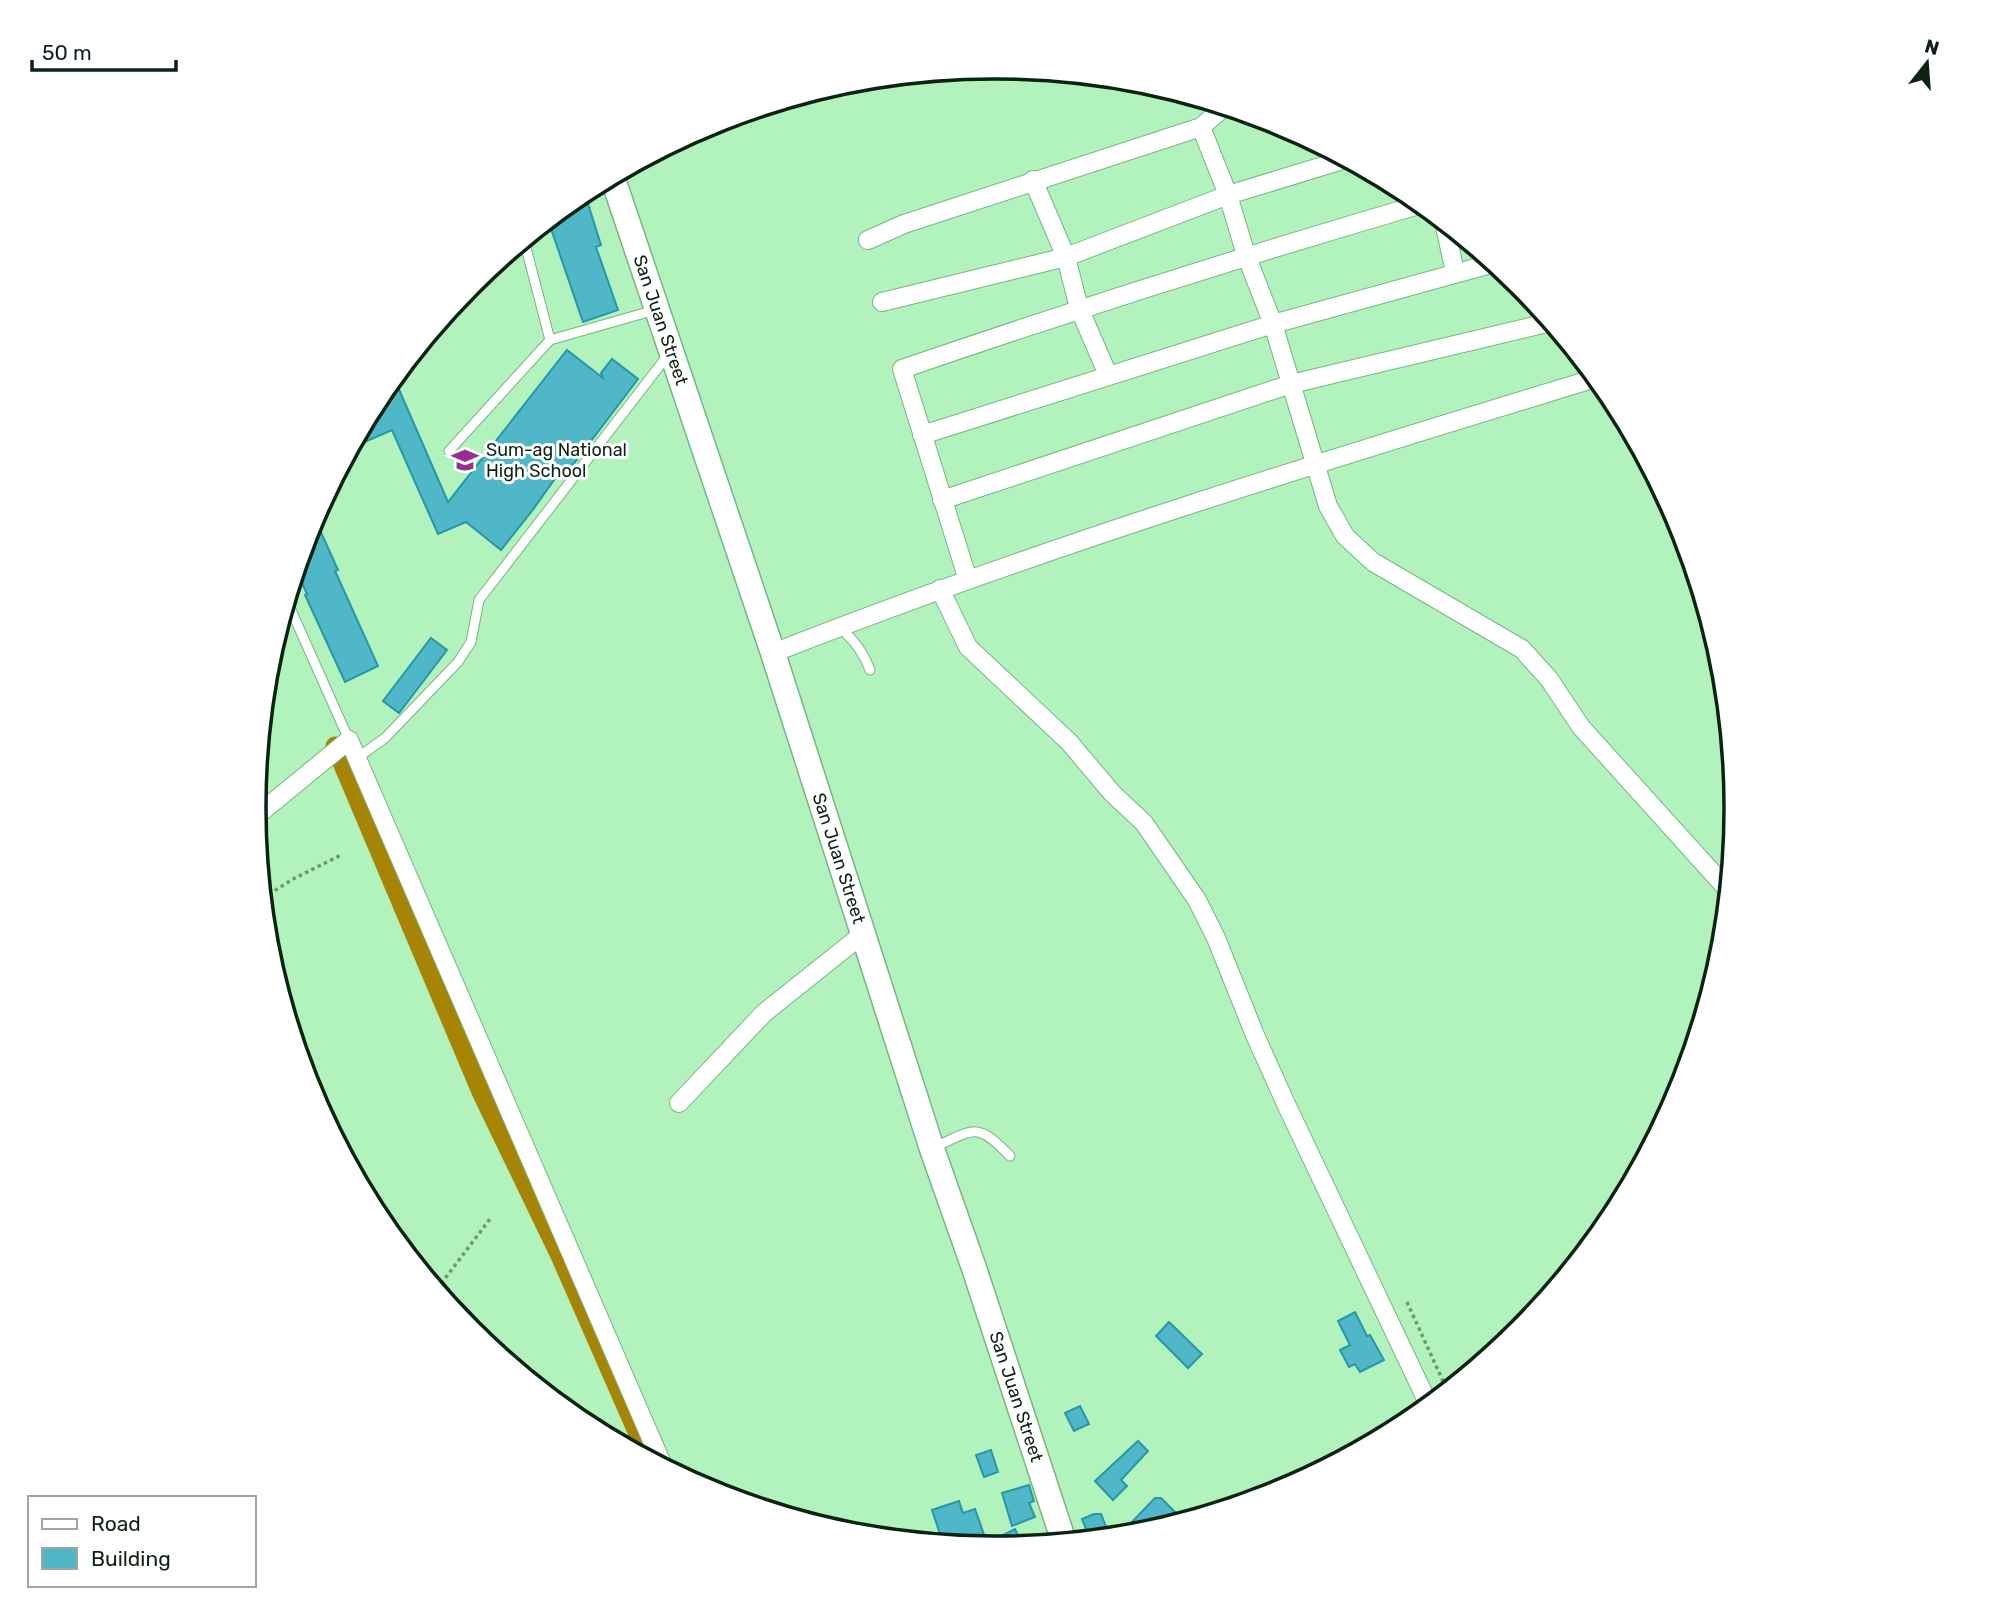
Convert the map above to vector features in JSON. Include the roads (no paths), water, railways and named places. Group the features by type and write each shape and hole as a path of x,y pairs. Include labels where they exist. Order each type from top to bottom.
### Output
{"main road":[{"name":"San Juan Street","path":"615,186 773,653 932,1149 1061,1533"}],"street":[{"path":"869,240 904,223 1200,127 1216,113"},
{"path":"1200,127 1228,195 1246,255 1273,324 1328,506 1345,536 1373,562 1522,649 1549,679 1581,727 1720,881"},
{"path":"882,302 1066,257 1228,195 1334,163"},
{"path":"1033,180 1066,257 1079,308 1108,375"},
{"path":"968,580 902,369 1079,308 1246,255 1409,208"},
{"path":"1447,236 1455,272"},
{"path":"922,435 1273,324 1481,266"},
{"path":"942,500 1291,384 1541,324"},
{"path":"773,653 940,589 1316,463 1585,381"},
{"path":"940,589 968,647 1069,741 1112,793 1144,823 1197,900 1216,937 1281,1093 1425,1396"},
{"path":"266,808 340,748 357,758 657,1453"},
{"path":"679,1103 764,1013 863,934"}],"lane":[{"path":"527,250 550,340"},
{"path":"449,451 550,340 657,309"},
{"path":"357,758 385,738 458,662 471,642 479,600 671,351"},
{"path":"292,615 340,748"},
{"path":"839,627 855,641 870,670"},
{"path":"932,1149 973,1130 984,1132 1010,1156"}],"waterway":[{"path":"335,746 482,1094 561,1258 643,1445"}],"place":[{"name":"Sum-ag National High School","path":"465,460"}]}
